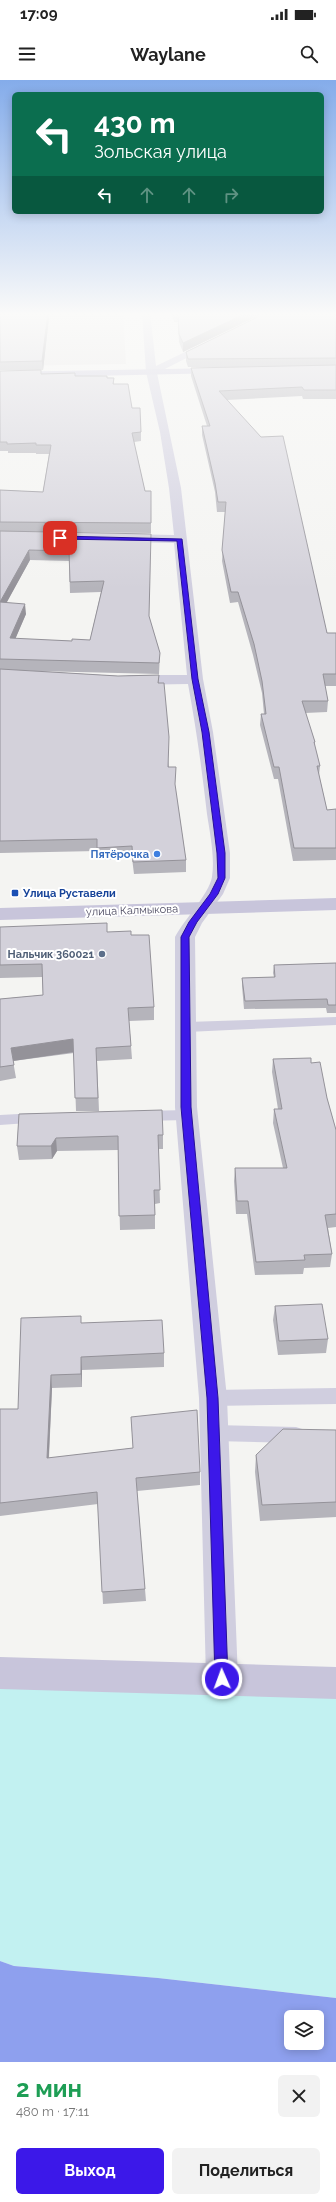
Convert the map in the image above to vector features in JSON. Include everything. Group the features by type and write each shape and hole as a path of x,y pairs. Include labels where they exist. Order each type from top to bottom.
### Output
{"street":[{"path":"158,404 175,488 195,679 205,732 221,853 221,878 214,894 193,922 185,937 187,1115 213,1398 222,1679"},
{"path":"109,538 180,539"},
{"path":"118,681 195,679"},
{"name":"улица Калмыкова","path":"0,914 336,904"},
{"path":"0,1673 336,1683"}],"lane":[{"path":"187,1027 336,1021"},
{"path":"133,1116 187,1115"},
{"path":"0,1120 55,1118"},
{"path":"213,1398 336,1396"},
{"path":"214,1433 313,1435"}],"shaded area":[{"path":"0,1673 336,1683 336,1998 158,1978 14,1966 0,1961"}],"water":[{"path":"0,1961 14,1966 158,1978 336,1998 336,2062 0,2062"}],"building":[{"path":"0,404 131,404 132,408 140,408 141,432 132,433 145,491 151,491 151,523 0,522 0,490 43,492 51,445 36,445 36,443 7,444 7,442 0,442"},
{"path":"203,404 231,404 261,437 283,436 327,633 336,633 336,674 323,674 328,701 302,701 315,742 320,766 317,766 327,810 336,809 336,848 294,848 279,767 274,767 261,714 266,714 262,681 254,644 238,592 231,592 222,550 226,502 218,502 202,426 210,426"},
{"path":"0,531 151,534 149,616 160,653 159,663 0,659 0,602","holes":["29,550 69,551 70,582 104,581 90,640 72,639 72,641 10,638 25,604 0,602"]},
{"path":"0,669 118,676 159,675 158,683 164,683 169,737 168,767 176,767 175,784 186,860 133,862 132,846 97,848 97,839 0,841"},
{"path":"107,923 107,932 131,931 131,935 149,935 154,1007 128,1008 131,1046 96,1048 98,1098 75,1098 73,1039 11,1048 14,1065 0,1067 0,999 43,995 42,964 0,965 0,927"},
{"path":"336,963 336,1005 328,1005 327,999 245,1001 242,978 275,977 274,965"},
{"path":"311,1058 311,1063 320,1062 327,1098 336,1130 336,1214 325,1215 332,1254 304,1255 305,1260 256,1262 248,1201 237,1201 235,1168 287,1168 274,1109 282,1109 273,1059"},
{"path":"162,1110 163,1135 158,1135 160,1190 154,1190 155,1215 119,1216 118,1136 56,1138 51,1146 17,1146 19,1114"},
{"path":"322,1304 328,1339 279,1341 275,1306"},
{"path":"81,1316 81,1323 162,1320 164,1353 81,1357 81,1374 51,1375 47,1458 133,1448 131,1417 197,1410 200,1472 136,1478 145,1589 102,1592 97,1492 0,1503 0,1409 18,1409 21,1318"},
{"path":"283,1429 336,1430 336,1502 262,1505 256,1455"}],"place":[{"name":"Пятёрочка","path":"157,854"},
{"name":"Улица Руставели","path":"15,893"},
{"name":"Нальчик 360021","path":"102,954"}],"route":[{"path":"60,538 180,539 195,679 205,732 221,853 221,878 214,894 193,922 185,937 187,1027 186,1107 213,1398 222,1679"}]}
